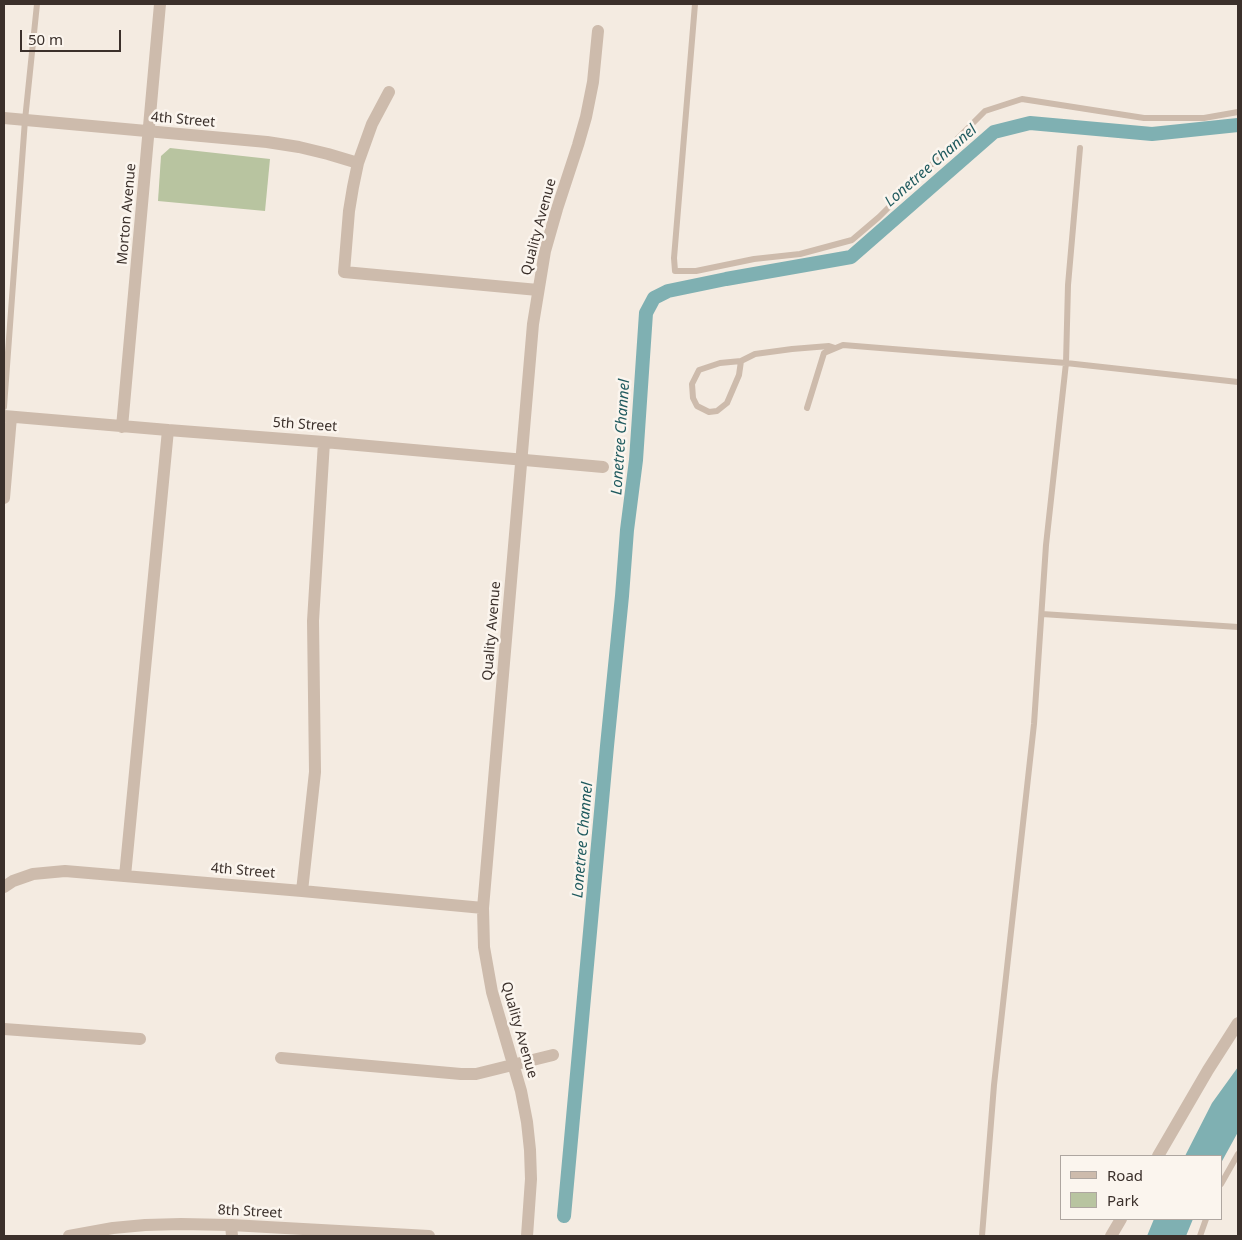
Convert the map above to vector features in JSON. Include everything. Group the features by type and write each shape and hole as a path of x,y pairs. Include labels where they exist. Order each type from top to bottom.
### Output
{"street":[{"name":"Morton Avenue","path":"122,427 160,4"},
{"name":"Quality Avenue","path":"527,1236 531,1179 527,1122 522,1092 492,992 484,947 483,908 533,324 545,251 586,117 593,82 598,31"},
{"path":"389,92 372,124 358,164 349,211 344,272 538,290"},
{"name":"4th Street","path":"4,118 267,142 328,154 358,164"},
{"path":"4,498 6,413"},
{"name":"5th Street","path":"6,413 122,427 324,442 603,467"},
{"path":"125,876 168,430"},
{"path":"302,891 315,772 313,621 324,442"},
{"name":"4th Street","path":"4,887 13,881 33,874 66,871 483,908"},
{"path":"1159,1155 1238,1023"},
{"path":"4,1029 140,1039"},
{"path":"281,1058 476,1074 553,1055"},
{"path":"1111,1236 1120,1220"},
{"name":"8th Street","path":"69,1236 113,1228 181,1224 231,1231 429,1236"}],"lane":[{"path":"6,413 25,120 37,4"},
{"path":"695,4 674,258 675,271 696,271 754,259 800,254 852,240 879,217 986,111 1022,99 1144,118 1204,118 1238,112"},
{"path":"982,1236 994,1085 1034,724 1046,545 1066,363 1068,285 1080,148"},
{"path":"807,408 824,353 842,345 1066,363 1238,382"},
{"path":"741,361 740,375 727,402 717,411 708,412 697,406 693,398 692,384 699,370 720,363 741,361 755,354 829,346 835,348"},
{"path":"1042,614 1238,627"},
{"path":"1222,1182 1238,1154"},
{"path":"1200,1236 1206,1220"}],"green space":[{"path":"170,148 270,159 265,211 158,201 161,156"}],"water":[{"path":"1238,1067 1238,1132 1222,1161 1222,1155 1186,1155 1212,1103"},
{"path":"1154,1220 1193,1220 1186,1236 1147,1236"}],"waterway":[{"name":"Lonetree Channel","path":"564,1216 627,530 636,460 646,313 654,298 668,291 851,257 994,132 1030,123 1152,134 1238,125"}]}
